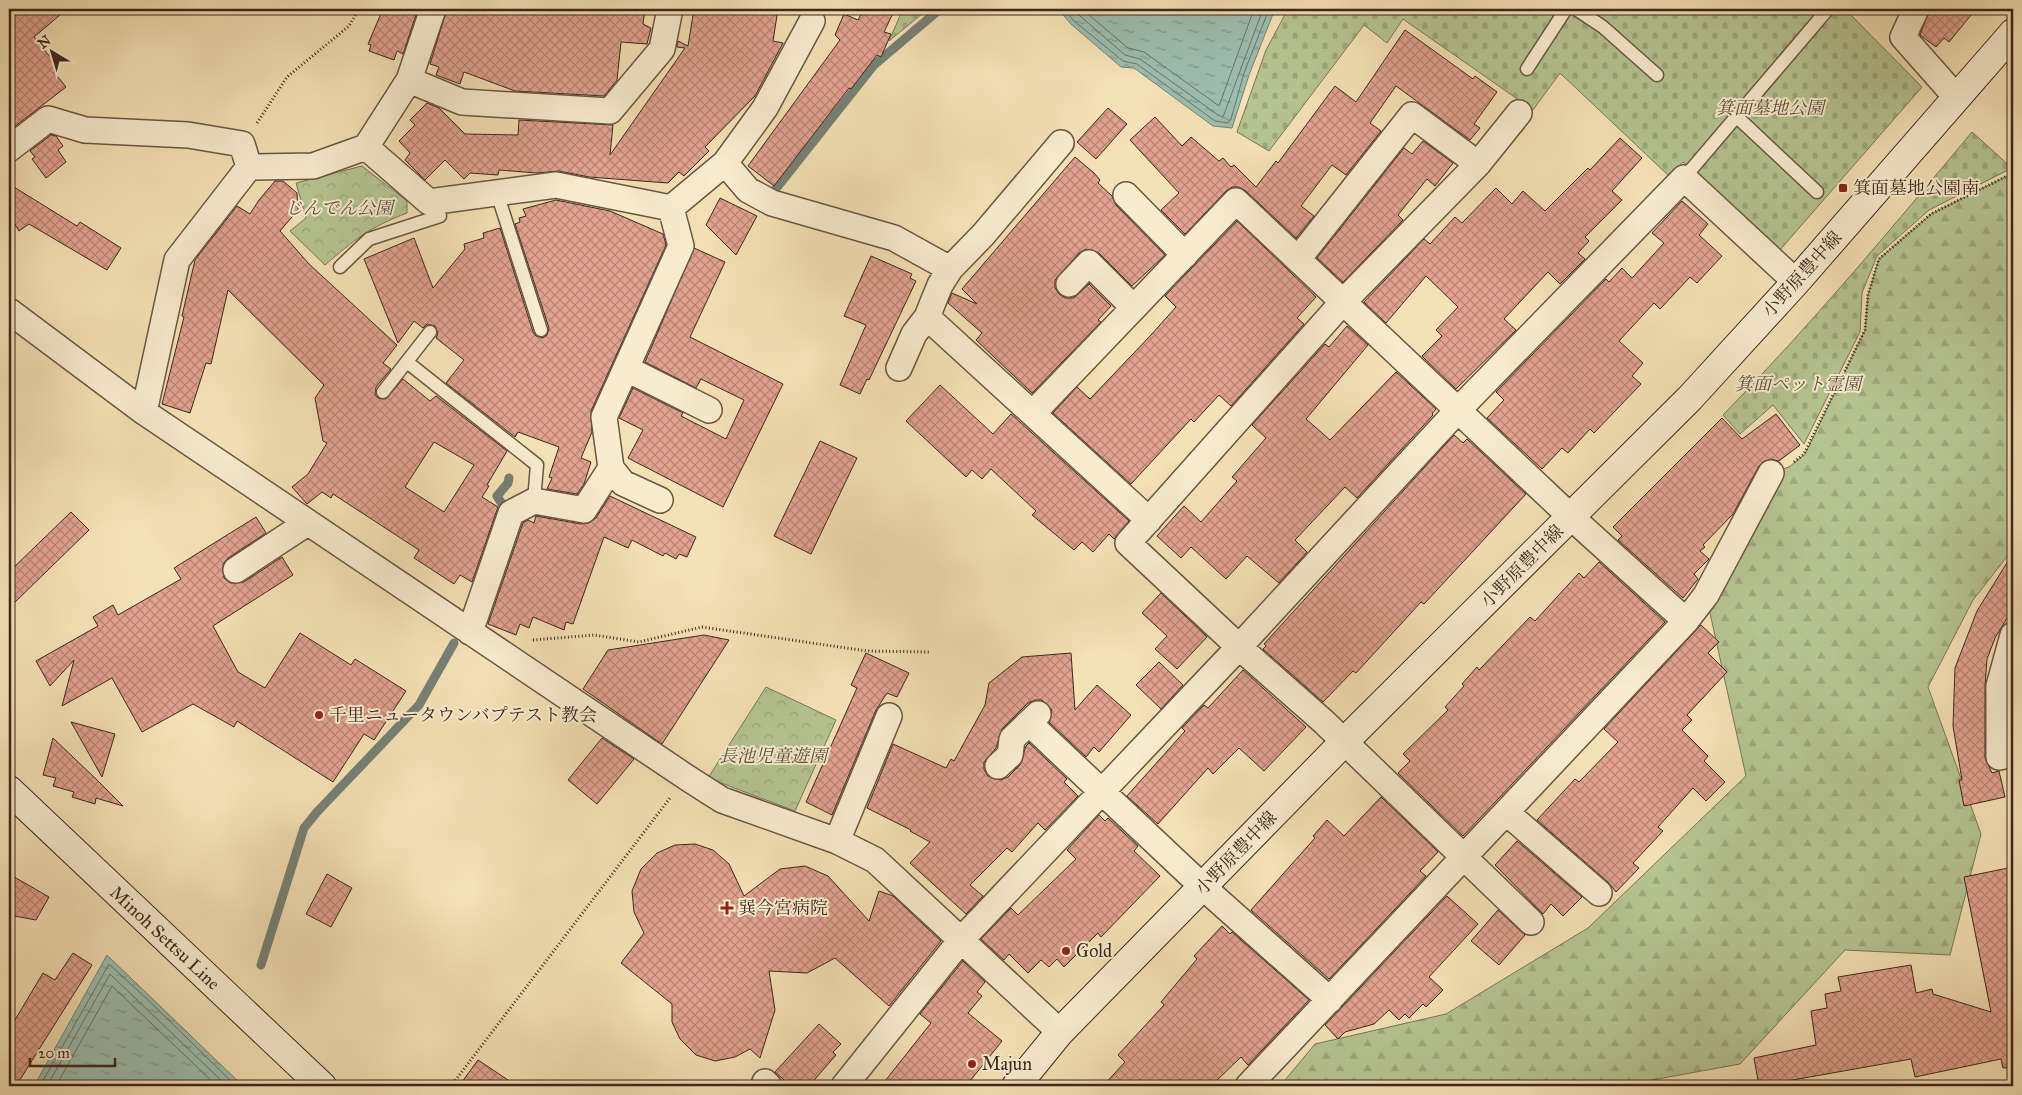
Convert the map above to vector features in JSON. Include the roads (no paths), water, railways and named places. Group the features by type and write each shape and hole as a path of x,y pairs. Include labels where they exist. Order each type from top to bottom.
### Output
{"street":[{"path":"9,149 48,119 85,130 188,134 246,156 312,166 366,147 409,80 433,9"},
{"path":"409,80 462,102 610,111 662,48 670,9"},
{"path":"1916,9 1903,37 1957,98"},
{"path":"672,208 726,163 765,108 812,21"},
{"name":"小野原豊中線","path":"1016,1086 1060,1032 1344,742 1690,398 1796,282 2013,33"},
{"path":"1519,113 1478,164 1342,303 1128,543 1344,742 1531,922"},
{"path":"1298,259 1412,115 1478,164"},
{"path":"899,368 914,334 927,317 940,285 950,269 983,236 1061,143"},
{"path":"366,147 430,202 556,185 672,208"},
{"path":"144,412 177,260 246,156"},
{"path":"726,163 748,190 772,203 894,238 950,269"},
{"path":"844,1086 960,940 1239,647 1458,410 1684,178 1796,282"},
{"path":"1126,195 1185,254"},
{"path":"1034,412 1236,200 1342,303 1571,517 1686,621"},
{"path":"660,500 623,482 611,468 604,417 681,246 672,208"},
{"path":"1069,284 1088,264 1133,307"},
{"path":"9,312 144,412 722,800 837,841 875,860 1060,1032"},
{"path":"927,317 1034,412 1149,520"},
{"path":"627,369 709,410"},
{"path":"470,632 512,513 534,501 584,510 611,468"},
{"path":"1248,1086 1686,621 1706,595 1771,472"},
{"path":"236,570 307,523"},
{"path":"2013,635 1999,686 1999,757 2013,754"},
{"path":"837,841 888,716"},
{"path":"998,766 1010,755 1012,739 1034,718 1102,792 1203,887 1330,1000"},
{"name":"Minoh Settsu Line","path":"9,790 322,1086"},
{"path":"1507,812 1599,893"}],"lane":[{"path":"1526,69 1566,9"},
{"path":"1576,9 1603,27 1658,75"},
{"path":"1684,178 1828,9"},
{"path":"1737,117 1817,192"},
{"path":"497,193 541,330"},
{"path":"340,267 369,239 440,216 430,202"},
{"path":"383,392 430,332"},
{"path":"407,362 538,465 534,501"}],"water":[{"path":"1058,9 1275,9 1249,75 1232,128 1213,126 1134,68 1121,67 1071,24"},
{"path":"107,955 243,1086 34,1086"}],"waterway":[{"path":"775,190 874,65 940,9"},
{"path":"504,507 497,496 508,483 509,478"},
{"path":"261,965 304,828 419,705 454,643"}],"place":[{"name":"箕面墓地公園南","path":"1843,188"},
{"name":"千里ニュータウンバプテスト教会","path":"319,715"},
{"name":"巽今宮病院","path":"727,908"},
{"name":"Gold","path":"1066,951"},
{"name":"Majun","path":"972,1064"}],"park label":[{"name":"箕面墓地公園","path":"1770,108"},
{"name":"じんでん公園","path":"339,208"},
{"name":"箕面ペット霊園","path":"1798,384"},
{"name":"長池児童遊園","path":"773,756"}]}
